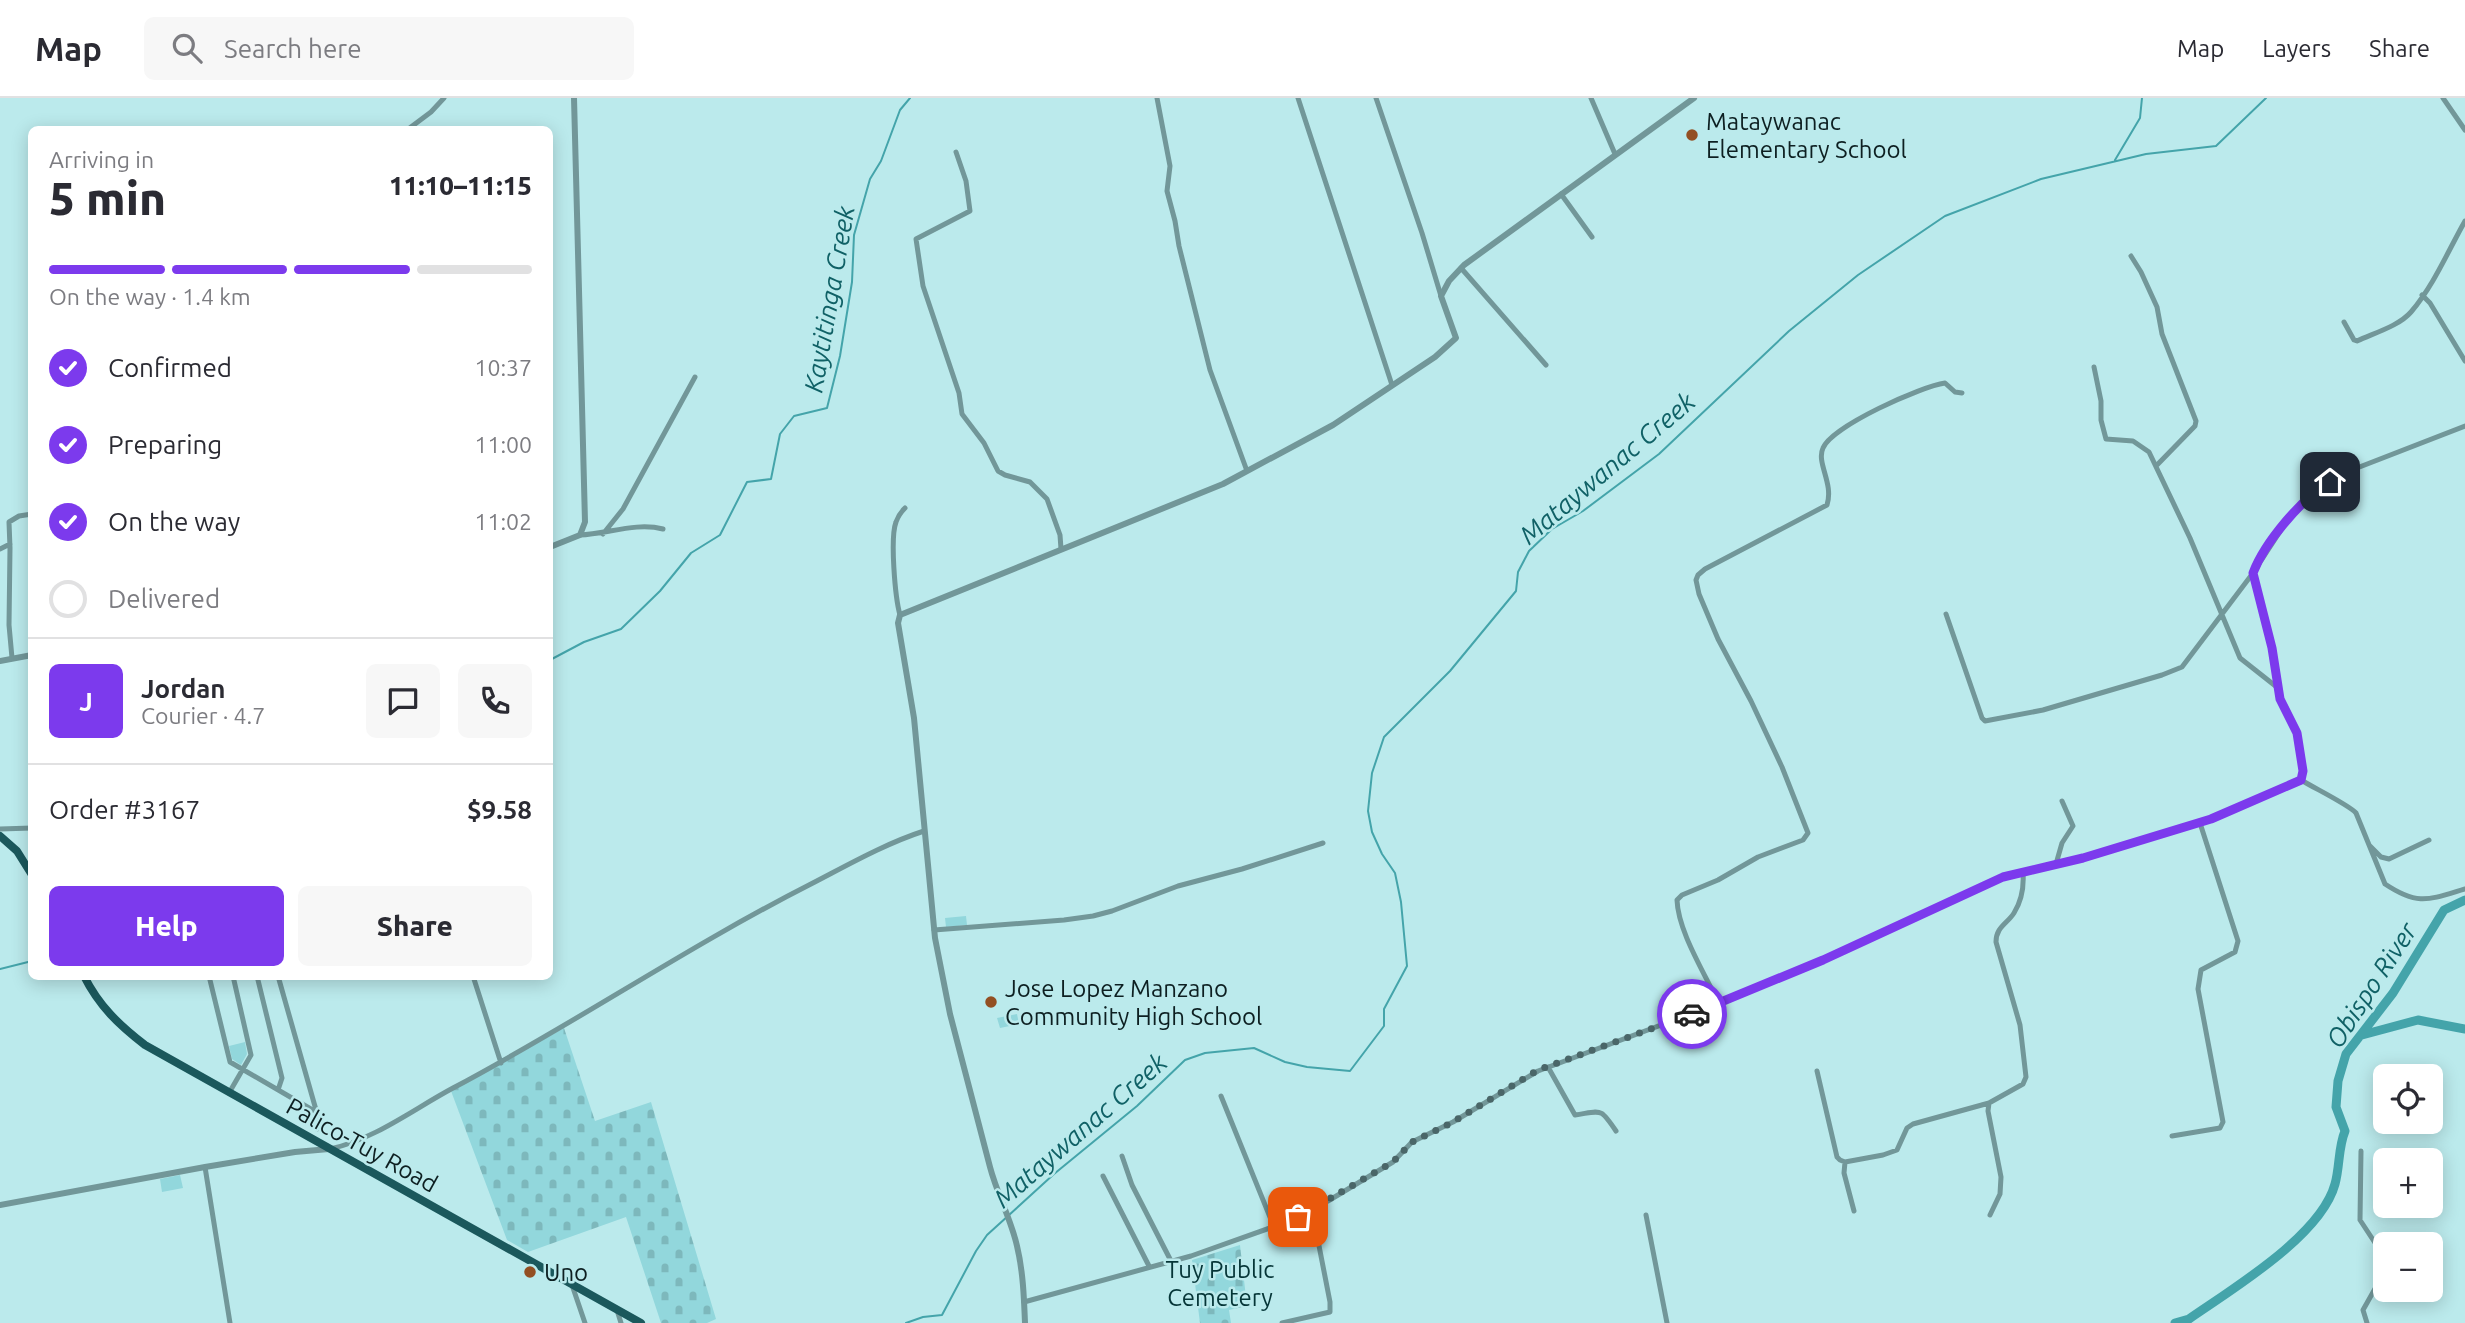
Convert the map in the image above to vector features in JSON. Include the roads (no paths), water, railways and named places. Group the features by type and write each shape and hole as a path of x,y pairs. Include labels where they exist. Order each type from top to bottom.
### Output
{"main road":[{"path":"0,836 17,851 28,869"},
{"name":"Palico-Tuy Road","path":"86,980 102,1006 120,1026 145,1045 641,1323"}],"street":[{"path":"412,126 444,98"},
{"path":"574,98 585,522 580,535"},
{"path":"1157,98 1170,166 1167,191 1179,246 1210,370 1247,471"},
{"path":"1298,98 1392,385"},
{"path":"900,615 1223,484 1333,425 1435,357 1456,338 1376,98"},
{"path":"1591,98 1615,154"},
{"path":"1441,296 1449,281 1461,268 1694,98"},
{"path":"2443,98 2465,130"},
{"path":"956,152 966,181 970,211 916,239 923,286 958,393 962,414 984,443 998,471 1030,482 1047,499 1060,535 1060,549"},
{"path":"1561,194 1592,237"},
{"path":"2344,322 2357,341 2410,313 2436,276 2465,221"},
{"path":"2131,256 2157,307 2162,334 2196,421 2195,426 2157,465"},
{"path":"1461,268 1546,365"},
{"path":"2422,295 2431,303 2465,361"},
{"path":"2094,368 2106,439 2133,441 2149,452 2240,658 2278,688"},
{"path":"603,534 623,509 695,377"},
{"path":"1712,1006 1714,994 1684,930 1677,900 1758,857 1803,840 1808,833 1782,767 1713,628 1699,594 1696,580 1698,575 1750,544 1827,505 1830,491 1821,458 1822,449 1828,440 1849,425 1903,397 1939,383 1945,383 1955,392 1962,393"},
{"path":"1946,614 1985,721 2043,709 2162,675 2182,667 2253,573 2290,516 2317,490 2344,473 2465,426"},
{"path":"905,508 897,518 894,530 897,603 900,615 898,623 914,718 934,930 950,1014 1000,1203 1019,1257 1025,1323"},
{"path":"12,658 9,625 9,522 28,515"},
{"path":"553,546 580,535 603,534 641,526 663,529"},
{"path":"0,550 10,544"},
{"path":"2253,573 2272,648 2280,699 2297,733 2303,771 2301,780"},
{"path":"0,661 28,656"},
{"path":"1024,1301 1191,1256 1274,1227 1312,1210 1393,1162 1412,1142 1453,1122 1538,1070 1712,1006 1823,960 2003,877 2200,822 2301,780"},
{"path":"2301,780 2356,813 2385,884 2411,899 2420,900 2465,889"},
{"path":"2056,864 2062,843 2073,826 2062,801"},
{"path":"2172,1136 2220,1128 2224,1122 2198,978 2200,970 2235,952 2238,942 2200,822"},
{"path":"0,829 28,828"},
{"path":"3,1203 295,1152 346,1146 383,1129 501,1063 742,919 856,861 924,831"},
{"path":"2368,843 2381,856 2389,859 2429,840"},
{"path":"934,930 1093,916 1178,886 1323,844"},
{"path":"1817,1071 1837,1157 1845,1162 1897,1150 1907,1128 1913,1124 1989,1103 2023,1084 2026,1077 2020,1025 1996,934 2014,914 2024,888 2023,873"},
{"path":"210,980 228,1059 316,1112"},
{"path":"229,1093 250,1052 234,980"},
{"path":"258,980 282,1078 278,1090"},
{"path":"279,980 320,1124 317,1129"},
{"path":"474,980 501,1063"},
{"path":"1548,1067 1576,1115 1600,1111 1616,1130"},
{"path":"1221,1096 1274,1227"},
{"path":"1989,1103 1988,1111 2001,1177 2000,1194 1990,1215"},
{"path":"2361,1151 2360,1220 2373,1240"},
{"path":"1122,1156 1132,1185 1171,1261"},
{"path":"1845,1162 1844,1173 1854,1211"},
{"path":"205,1167 230,1323"},
{"path":"1103,1176 1149,1266"},
{"path":"1282,1323 1330,1312 1312,1210"},
{"path":"1646,1215 1667,1323"},
{"path":"572,1285 585,1323"},
{"path":"2367,1323 2363,1310 2373,1292"},
{"path":"617,1310 621,1323"}],"waterway":[{"name":"Kaytitinga Creek","path":"553,658 584,642 621,629 660,591 691,553 720,535 747,482 771,479 780,434 794,416 827,408 840,356 852,282 854,235 870,179 881,161 900,110 910,98"},
{"path":"2115,160 2140,118 2142,98"},
{"name":"Mataywanac Creek","path":"906,1323 923,1317 942,1315 987,1235 1054,1174 1137,1106 1185,1060 1205,1053 1254,1048 1285,1062 1350,1071 1384,1026 1384,1009 1407,966 1401,902 1395,873 1372,832 1368,811 1372,773 1384,737 1450,671 1516,591 1518,572 1529,551 1552,529 1583,511 1659,454 1789,331 1858,275 1945,216 2041,179 2146,154 2216,146 2266,98"},
{"name":"Obispo River","path":"2175,1323 2189,1319 2273,1260 2312,1223 2326,1204 2335,1184 2345,1131 2336,1107 2338,1081 2346,1054 2393,993 2444,910 2465,900"},
{"name":"Kaytitinga Creek","path":"0,969 28,962"},
{"path":"2362,1035 2418,1020 2465,1029"}],"place":[{"name":"Mataywanac Elementary School","path":"1692,135"},
{"name":"Jose Lopez Manzano Community High School","path":"991,1002"},
{"name":"Uno","path":"530,1272"}],"park label":[{"name":"Tuy Public Cemetery","path":"1220,1283"}]}
